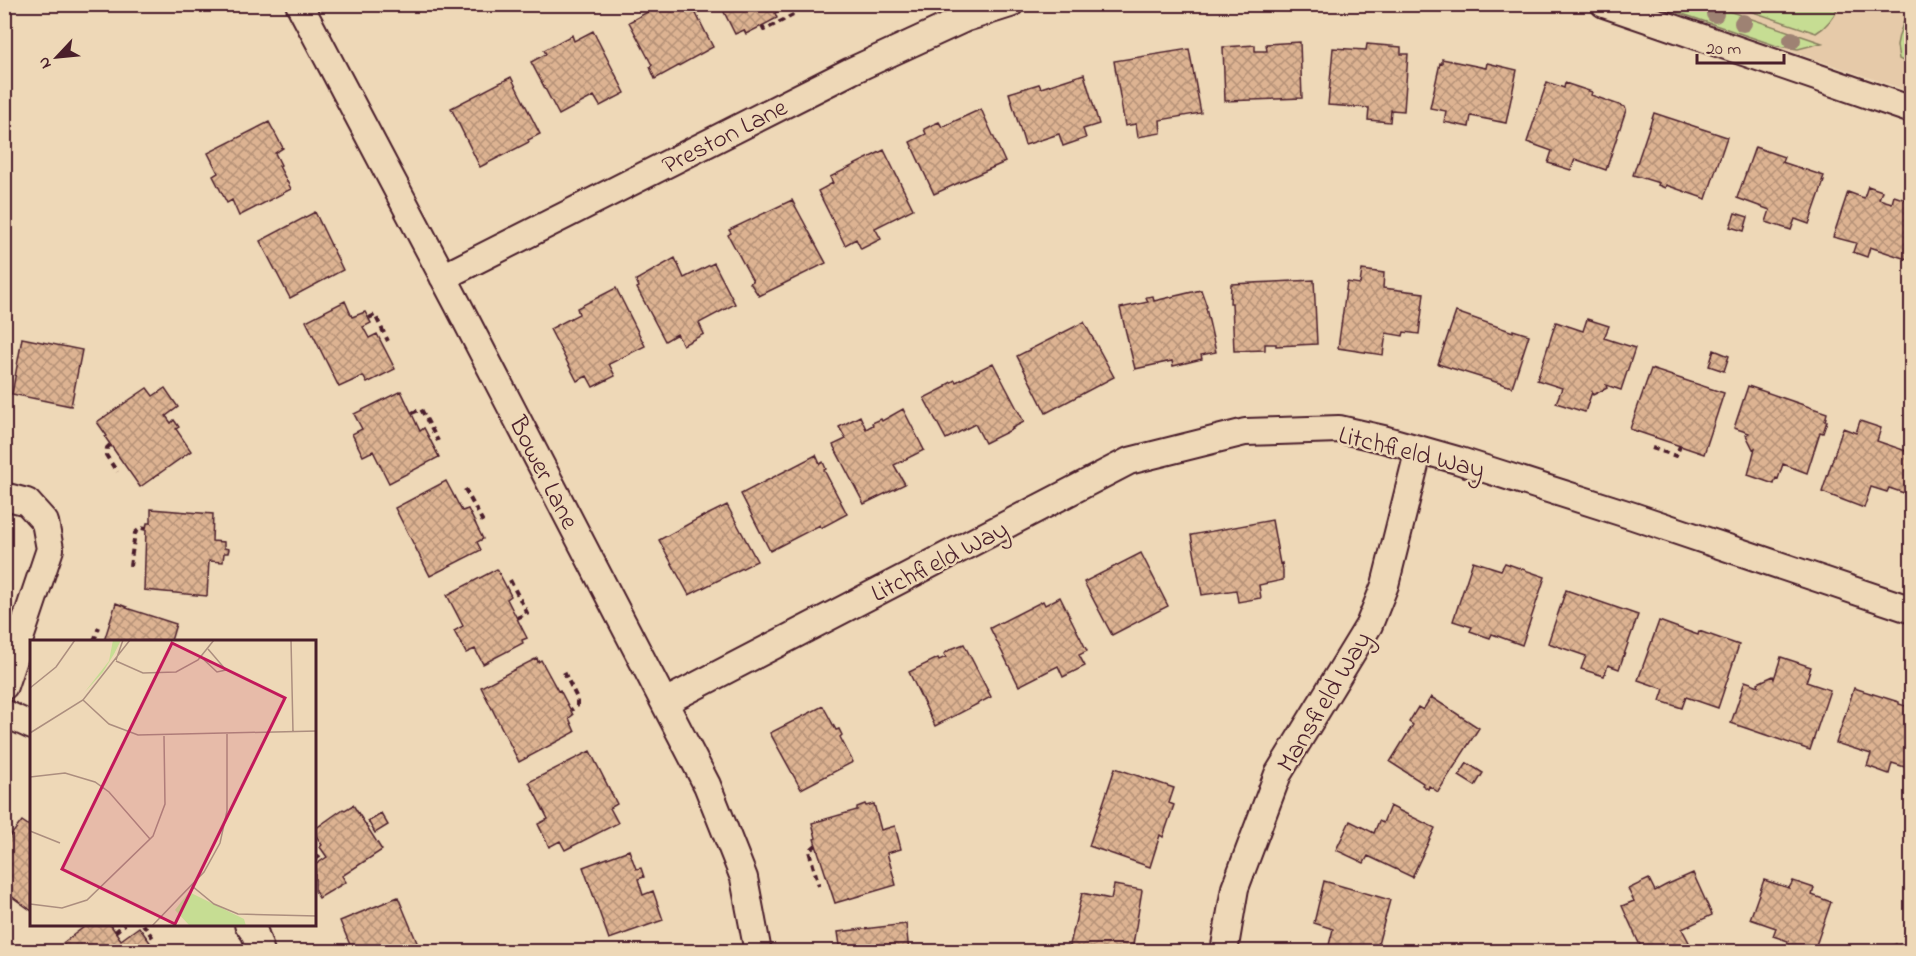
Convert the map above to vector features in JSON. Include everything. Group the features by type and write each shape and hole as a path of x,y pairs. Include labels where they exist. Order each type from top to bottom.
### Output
{"street":[{"name":"Bower Lane","path":"299,4 707,785 744,878 758,951"},
{"name":"Preston Lane","path":"443,277 851,70 966,18 1010,4"},
{"path":"1604,4 1911,110"},
{"name":"Litchfield Way","path":"665,702 1129,461 1245,432 1339,429 1419,449 1622,513 1911,610"},
{"name":"Mansfield Way","path":"1224,951 1235,888 1278,774 1369,625 1384,585 1419,449"},
{"path":"4,496 27,502 45,522 50,549 4,686"},
{"path":"4,713 30,725"},
{"path":"249,926 261,951"}],"path":[{"path":"762,26 764,30 796,13"},
{"path":"369,318 375,315 388,341"},
{"path":"411,413 420,409 438,441"},
{"path":"110,445 107,447 106,455 117,472"},
{"path":"1652,448 1676,456 1680,446"},
{"path":"465,489 482,520 475,524"},
{"path":"130,566 135,534 141,528 146,529"},
{"path":"510,580 527,613 517,618"},
{"path":"94,640 99,627"},
{"path":"564,672 577,698 577,706 571,710"},
{"path":"816,845 809,851 819,886"},
{"path":"316,859 324,854"},
{"path":"115,932 122,926"},
{"path":"144,926 153,938"}],"shaded area":[{"path":"1656,5 1911,5 1911,92 1777,46"}],"green space":[{"path":"1839,4 1830,21 1816,33 1732,5"},
{"path":"1910,4 1912,5 1911,65 1899,59 1897,45"},
{"path":"1656,5 1711,5 1822,43 1798,49 1777,46"}],"building":[{"path":"662,4 691,4 713,47 655,79 650,67 652,65 629,22"},
{"path":"720,4 789,4 775,13 777,18 746,34 744,30 735,34"},
{"path":"593,31 625,93 600,106 594,96 559,115 531,62 546,54 544,50 572,35 574,41"},
{"path":"1300,42 1302,98 1225,101 1223,47 1255,45 1255,51 1267,51 1266,44"},
{"path":"1367,44 1401,47 1401,54 1408,54 1404,111 1391,110 1390,122 1368,120 1369,108 1328,105 1333,48 1366,50"},
{"path":"1189,49 1201,113 1160,120 1161,133 1138,137 1136,124 1125,126 1114,61"},
{"path":"1442,59 1486,68 1487,63 1517,70 1506,123 1471,116 1469,127 1444,122 1446,111 1430,108"},
{"path":"1084,74 1099,124 1083,129 1086,138 1063,146 1059,134 1025,145 1009,93 1039,84 1041,88"},
{"path":"511,77 540,134 480,167 451,108"},
{"path":"1547,82 1564,88 1565,83 1625,107 1626,110 1606,170 1575,159 1571,170 1548,163 1552,151 1527,142"},
{"path":"981,109 1005,162 934,194 910,142 926,134 924,129 932,125 939,122 942,127"},
{"path":"1654,113 1727,137 1706,199 1666,185 1665,188 1658,185 1659,183 1633,175"},
{"path":"269,122 283,148 275,153 291,189 239,216 232,200 227,203 213,176 218,173 208,153"},
{"path":"1755,147 1784,157 1782,162 1824,176 1809,224 1795,219 1791,230 1766,222 1770,210 1737,198"},
{"path":"884,150 913,209 875,228 881,239 861,249 856,239 845,245 818,191 833,183 830,177"},
{"path":"1868,186 1882,191 1879,199 1892,203 1894,196 1912,202 1912,241 1906,259 1870,247 1867,257 1853,252 1856,243 1833,237 1848,192 1864,198"},
{"path":"792,200 826,263 759,296 750,283 753,281 728,235 731,233 729,230"},
{"path":"315,212 343,270 290,298 260,241"},
{"path":"1735,213 1748,217 1744,231 1730,227"},
{"path":"675,258 684,278 714,263 735,304 699,323 704,334 683,345 677,334 665,341 637,288 639,287 636,280"},
{"path":"1362,270 1384,273 1383,288 1424,293 1419,334 1404,332 1403,336 1386,333 1383,355 1338,348 1347,282 1360,284"},
{"path":"1314,280 1317,344 1276,346 1276,344 1265,344 1265,350 1234,351 1232,303 1230,303 1231,284"},
{"path":"616,288 645,346 609,364 615,376 593,387 587,376 577,381 550,329 579,314 577,308"},
{"path":"1201,290 1207,307 1216,352 1201,355 1202,359 1173,366 1172,361 1135,369 1120,308 1148,302 1146,297 1153,296 1154,301"},
{"path":"345,301 352,317 365,312 371,323 363,327 369,338 377,334 395,369 367,383 363,376 339,387 306,321"},
{"path":"1456,312 1513,332 1513,330 1529,335 1512,387 1438,364"},
{"path":"1587,319 1609,326 1604,338 1635,348 1621,390 1606,385 1607,388 1593,395 1592,392 1585,412 1556,403 1562,388 1537,380 1556,322 1583,331"},
{"path":"1084,322 1114,377 1046,413 1017,356"},
{"path":"22,338 82,350 71,406 12,394"},
{"path":"1714,350 1729,356 1724,371 1709,366"},
{"path":"993,363 1024,422 985,443 975,424 946,439 924,398 955,380 956,382"},
{"path":"1651,369 1724,393 1704,454 1630,429"},
{"path":"1748,386 1827,413 1823,433 1820,432 1807,473 1783,464 1774,484 1748,475 1755,448 1753,449 1746,435 1749,433 1734,428"},
{"path":"147,388 153,396 165,388 178,407 166,416 171,423 174,420 179,427 176,429 191,451 140,487 97,422"},
{"path":"401,391 420,431 424,428 439,457 389,483 373,451 363,456 352,434 362,429 354,414"},
{"path":"903,409 924,450 894,465 905,484 864,504 833,445 846,439 839,427 860,416 866,429 873,425 872,423 881,419 882,421"},
{"path":"1860,421 1881,428 1877,441 1912,453 1912,471 1904,493 1889,488 1887,492 1871,487 1864,508 1822,492 1843,428 1856,433"},
{"path":"816,455 820,464 823,462 826,469 824,470 847,514 770,551 741,494"},
{"path":"446,481 462,511 468,509 483,539 477,542 481,550 430,576 395,508"},
{"path":"727,505 757,561 689,595 659,540"},
{"path":"151,509 213,514 212,541 224,542 224,548 229,549 228,553 224,553 223,562 209,561 207,596 144,590 146,529 147,523 151,523"},
{"path":"1272,520 1280,564 1282,563 1283,580 1259,585 1261,598 1238,602 1236,590 1202,595 1191,535"},
{"path":"1141,553 1168,606 1112,635 1084,582"},
{"path":"1473,561 1501,570 1505,563 1545,577 1522,645 1492,634 1490,638 1470,631 1472,627 1453,621"},
{"path":"497,569 511,596 507,599 527,638 522,640 523,643 483,664 475,649 466,653 454,631 463,626 447,595"},
{"path":"1566,590 1638,615 1619,669 1608,665 1604,676 1581,669 1586,656 1548,643"},
{"path":"1060,597 1087,651 1079,655 1085,666 1063,677 1058,666 1019,686 990,628 1043,601 1045,605"},
{"path":"116,603 176,624 171,640 104,640"},
{"path":"1659,621 1698,635 1699,631 1739,645 1718,708 1686,697 1682,708 1660,701 1664,689 1638,680"},
{"path":"964,644 991,697 935,726 909,672 938,658 939,660 946,657 944,654"},
{"path":"1781,657 1811,667 1806,682 1830,690 1810,750 1731,723 1745,681 1759,686 1758,683 1773,676 1774,679"},
{"path":"537,658 538,662 541,660 558,691 560,690 573,715 569,718 575,732 519,762 481,687"},
{"path":"1854,688 1912,708 1912,757 1908,768 1892,763 1889,774 1867,766 1871,754 1836,743"},
{"path":"1431,697 1479,728 1438,792 1429,786 1428,789 1422,785 1423,783 1390,762 1413,725 1409,722 1418,707 1423,710"},
{"path":"823,706 836,730 839,729 842,735 840,737 853,762 801,789 770,733"},
{"path":"590,751 617,804 610,808 618,823 565,850 560,841 549,847 538,824 548,819 529,782"},
{"path":"1467,763 1483,773 1475,786 1459,776"},
{"path":"1115,768 1174,788 1169,803 1174,805 1163,837 1160,835 1150,867 1089,846"},
{"path":"865,804 866,806 874,804 881,830 895,826 901,849 887,853 896,885 835,903 814,839 816,838 812,823 857,810 857,807"},
{"path":"353,805 382,850 342,876 346,882 319,898 316,893 316,864 327,857 320,847 322,845 316,836 316,828 343,809"},
{"path":"1390,806 1435,828 1412,877 1368,856 1364,863 1336,850 1350,821 1374,833 1379,821 1383,823"},
{"path":"381,813 388,825 375,833 368,821"},
{"path":"22,821 30,827 30,910 4,891 4,844"},
{"path":"629,850 636,869 641,868 644,877 638,879 643,895 653,891 663,920 609,939 583,867"},
{"path":"1693,873 1712,915 1682,929 1692,948 1685,952 1643,952 1622,906 1634,901 1628,889 1649,879 1655,891"},
{"path":"1764,880 1789,888 1793,881 1814,888 1812,895 1831,902 1814,951 1796,952 1787,948 1788,941 1773,936 1776,928 1750,919"},
{"path":"1324,881 1390,900 1376,952 1334,952 1335,946 1329,945 1333,929 1314,923"},
{"path":"1114,885 1142,890 1132,951 1134,952 1071,952 1069,949 1082,893 1111,899"},
{"path":"398,897 421,952 353,952 340,921"},
{"path":"906,924 909,952 841,952 838,932"},
{"path":"85,926 111,926 121,940 139,927 157,952 69,952 63,943"},
{"path":"1904,943 1908,952 1886,952 1891,949 1889,947"},
{"path":"1396,945 1411,949 1410,952 1394,952"}]}
